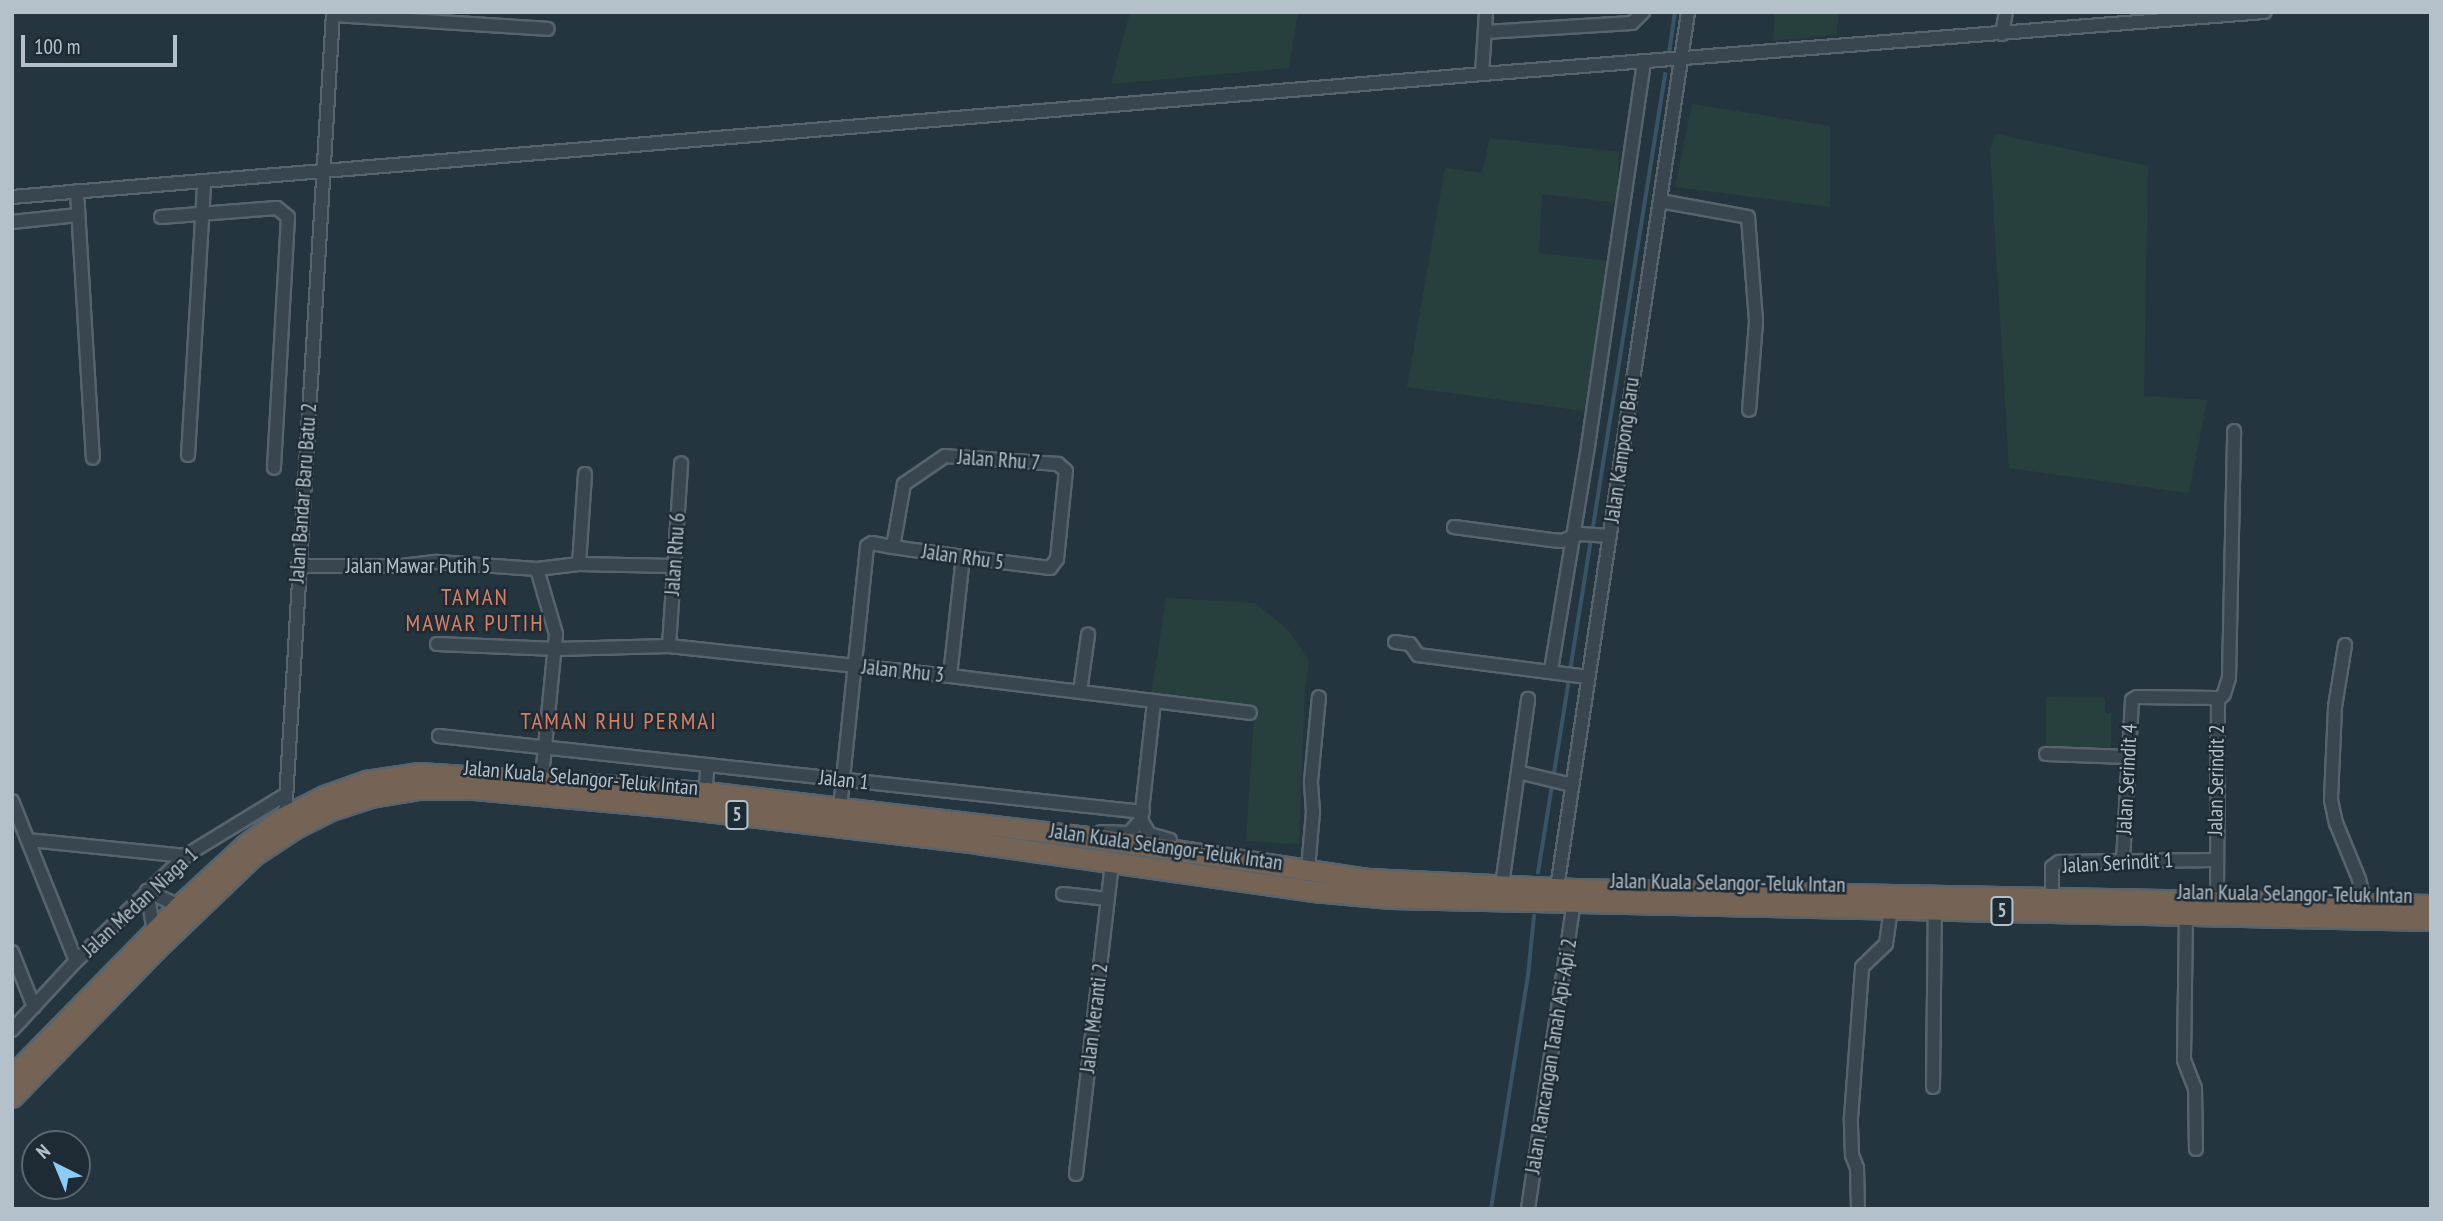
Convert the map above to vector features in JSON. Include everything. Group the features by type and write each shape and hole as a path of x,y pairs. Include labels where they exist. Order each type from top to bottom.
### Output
{"highway":[{"name":"Jalan Kuala Selangor-Teluk Intan","path":"12,1076 179,906 246,845 285,816 324,796 366,782 419,773 1391,898 2431,920"},
{"name":"Jalan Kuala Selangor-Teluk Intan","path":"12,1097 215,891 254,855 295,828 331,810 371,797 419,789 541,787 705,792 1080,836 1369,878 1502,886 2431,905"}],"street":[{"path":"1482,74 1486,12"},
{"path":"1485,32 1632,23 1643,12"},
{"name":"Jalan Kampong Baru","path":"1557,888 1566,784 1588,677 1605,536 1688,12"},
{"path":"2002,34 2006,12"},
{"path":"12,197 1482,74 2265,12"},
{"path":"333,14 548,29"},
{"name":"Jalan Bandar Baru Batu 2","path":"285,816 333,14"},
{"path":"1551,670 1576,536 1644,62"},
{"path":"188,455 204,182"},
{"path":"77,191 93,458"},
{"path":"1660,201 1748,217 1756,322 1749,410"},
{"path":"161,217 277,208 288,217 274,468"},
{"path":"12,222 78,215"},
{"path":"2217,701 2224,694 2229,678 2234,431"},
{"name":"Jalan Rhu 7","path":"893,547 904,484 945,456 1058,464 1064,467 1066,474 1053,566"},
{"name":"Jalan Rhu 6","path":"669,646 681,463"},
{"path":"579,564 585,474"},
{"path":"1454,527 1551,540 1576,536 1605,536"},
{"name":"Jalan Rhu 5","path":"853,666 865,551 872,543 1046,568 1053,566"},
{"path":"950,676 963,557"},
{"name":"Jalan Mawar Putih 5","path":"298,566 402,566 437,562 537,569 579,564 673,566"},
{"path":"537,569 554,618 556,649 541,787"},
{"path":"1080,692 1088,635"},
{"path":"1395,642 1410,644 1418,655 1551,670 1588,677"},
{"name":"Jalan Rhu 3","path":"437,645 556,649 669,646 950,676 1250,713"},
{"path":"2345,645 2335,707 2331,800 2336,823 2359,878 2365,904"},
{"path":"840,807 853,666"},
{"path":"1308,869 1313,812 1311,781 1319,697"},
{"name":"Jalan Serindit 4","path":"2123,861 2132,700 2137,697 2176,697"},
{"name":"Jalan Serindit 2","path":"2176,697 2212,698 2217,701 2217,901"},
{"path":"1502,886 1528,699"},
{"path":"1154,703 1142,816 1149,834 1155,838 1187,843 1203,853"},
{"name":"Jalan 1","path":"439,736 842,779 1142,816"},
{"path":"2046,754 2129,757"},
{"path":"705,792 708,765"},
{"path":"1518,772 1566,784"},
{"name":"Jalan Medan Niaga 1","path":"12,1030 76,961 185,856 285,795"},
{"path":"12,800 76,961"},
{"path":"1080,836 1109,831 1129,833 1142,816"},
{"path":"28,840 185,856"},
{"name":"Jalan Serindit 1","path":"2052,898 2052,870 2056,863 2215,860"},
{"name":"Jalan Meranti 2","path":"1076,1174 1112,863"},
{"path":"147,891 179,906"},
{"path":"147,891 154,932"},
{"path":"1063,894 1108,899"},
{"name":"Jalan Rancangan Tanah Api-Api 2","path":"1528,1209 1574,903"},
{"path":"1858,1209 1857,1168 1852,1155 1851,1118 1862,967 1886,944 1891,909"},
{"path":"1933,1087 1935,909"},
{"path":"2186,915 2184,1060 2195,1088 2196,1149"},
{"path":"12,952 34,1007"}],"green space":[{"path":"1130,12 1298,12 1289,68 1111,84"},
{"path":"1775,12 1839,12 1836,35 1773,41"},
{"path":"1692,104 1830,126 1830,207 1675,187"},
{"path":"1996,134 2148,166 2144,396 2207,400 2189,493 2009,468 1990,149"},
{"path":"1490,138 1619,152 1617,203 1542,194 1539,253 1609,261 1584,411 1407,387 1445,168 1482,173"},
{"path":"1166,598 1255,603 1289,631 1309,661 1305,688 1299,844 1246,841 1255,705 1151,696"},
{"path":"2046,697 2105,698 2105,713 2111,713 2111,750 2046,749"}],"waterway":[{"path":"1669,54 1675,12"},
{"path":"1570,671 1665,75"},
{"path":"1538,873 1569,679"},
{"path":"1491,1209 1528,976 1534,916"}],"district":[{"name":"TAMAN MAWAR PUTIH","path":"475,610"},
{"name":"TAMAN RHU PERMAI","path":"619,721"}]}
